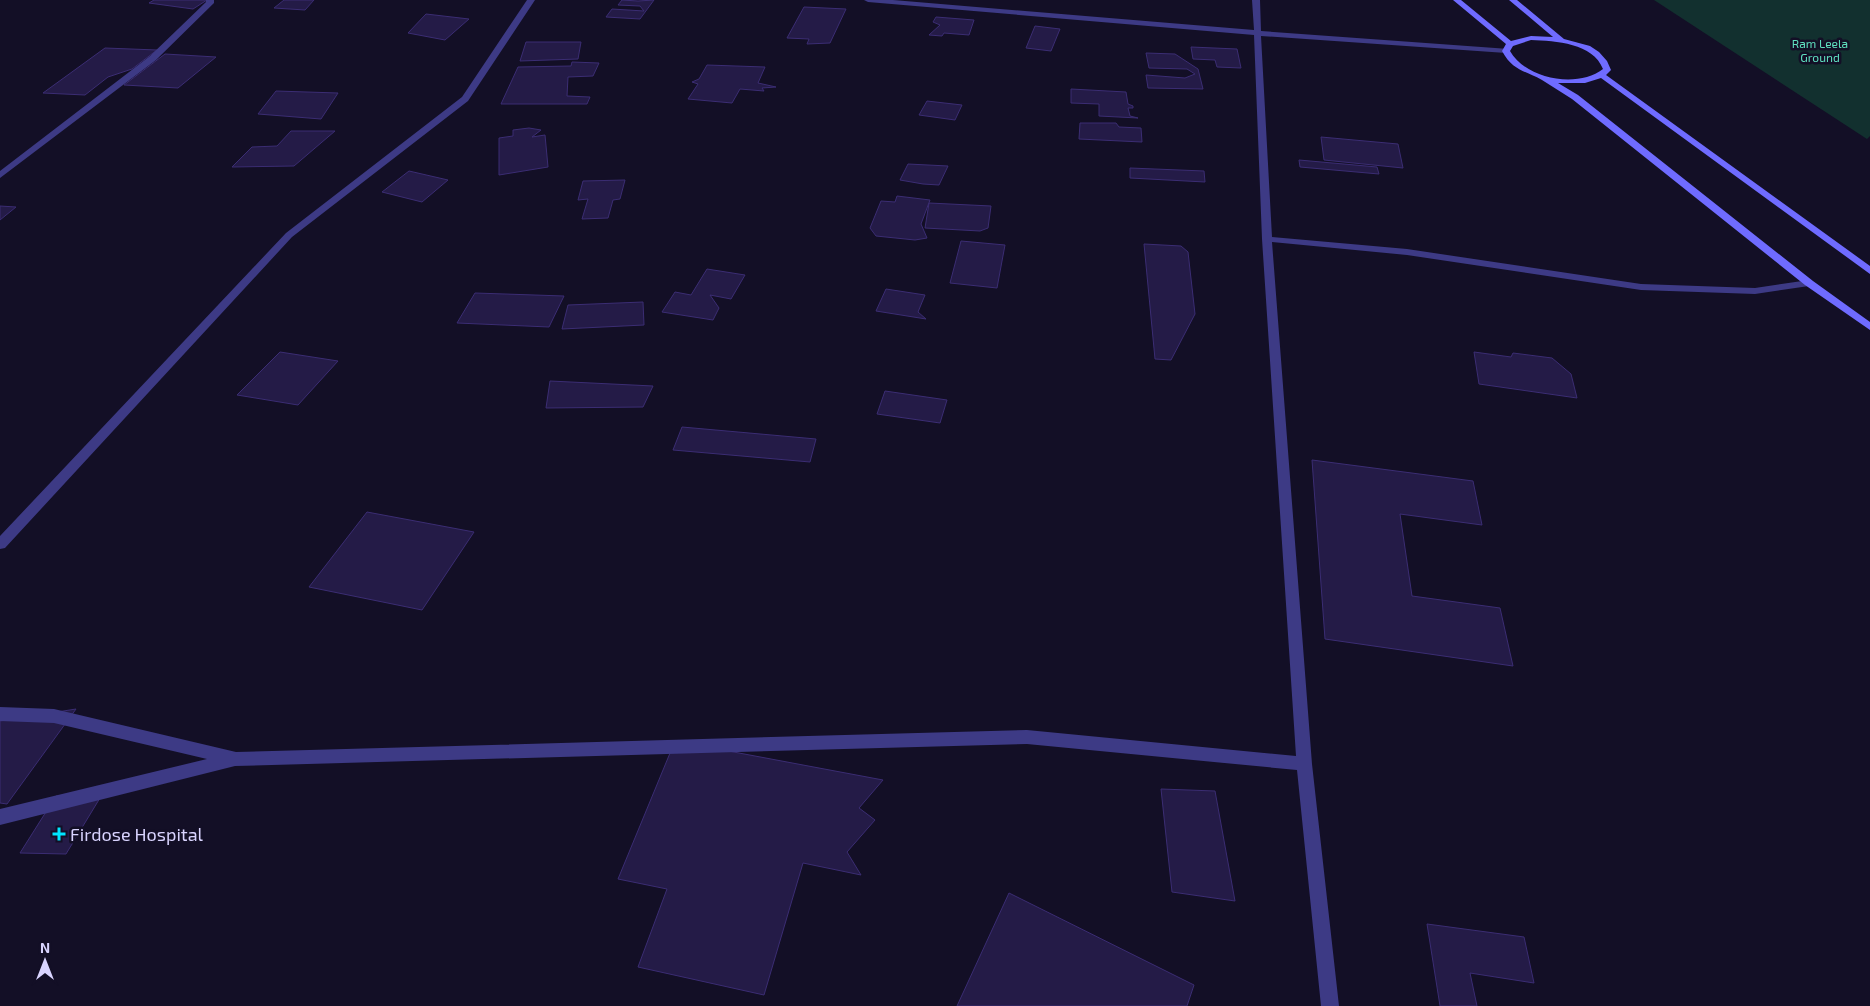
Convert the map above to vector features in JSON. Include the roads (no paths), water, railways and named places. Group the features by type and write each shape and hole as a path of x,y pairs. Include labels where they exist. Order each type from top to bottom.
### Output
{"street":[{"path":"0,175 153,58 210,3 210,0"},
{"path":"0,544 288,235 465,100 531,0"},
{"path":"868,0 1257,33 1508,47 1531,38 1562,41 1577,45 1600,57 1606,64 1607,70 1603,76 1577,82 1542,77"},
{"path":"1256,0 1267,239 1304,764 1330,1006"},
{"path":"1457,0 1508,47 1508,57 1515,65 1542,77 1575,97 1809,283 1870,326"},
{"path":"1513,0 1562,41"},
{"path":"1603,76 1870,271"},
{"path":"1267,239 1407,252 1641,287 1756,291 1809,283"},
{"path":"0,714 54,716 235,759"},
{"path":"0,817 235,759 1027,737 1304,764"}],"place":[{"name":"Firdose Hospital","path":"59,834"}],"park label":[{"name":"Ram Leela Ground","path":"1820,50"}]}
